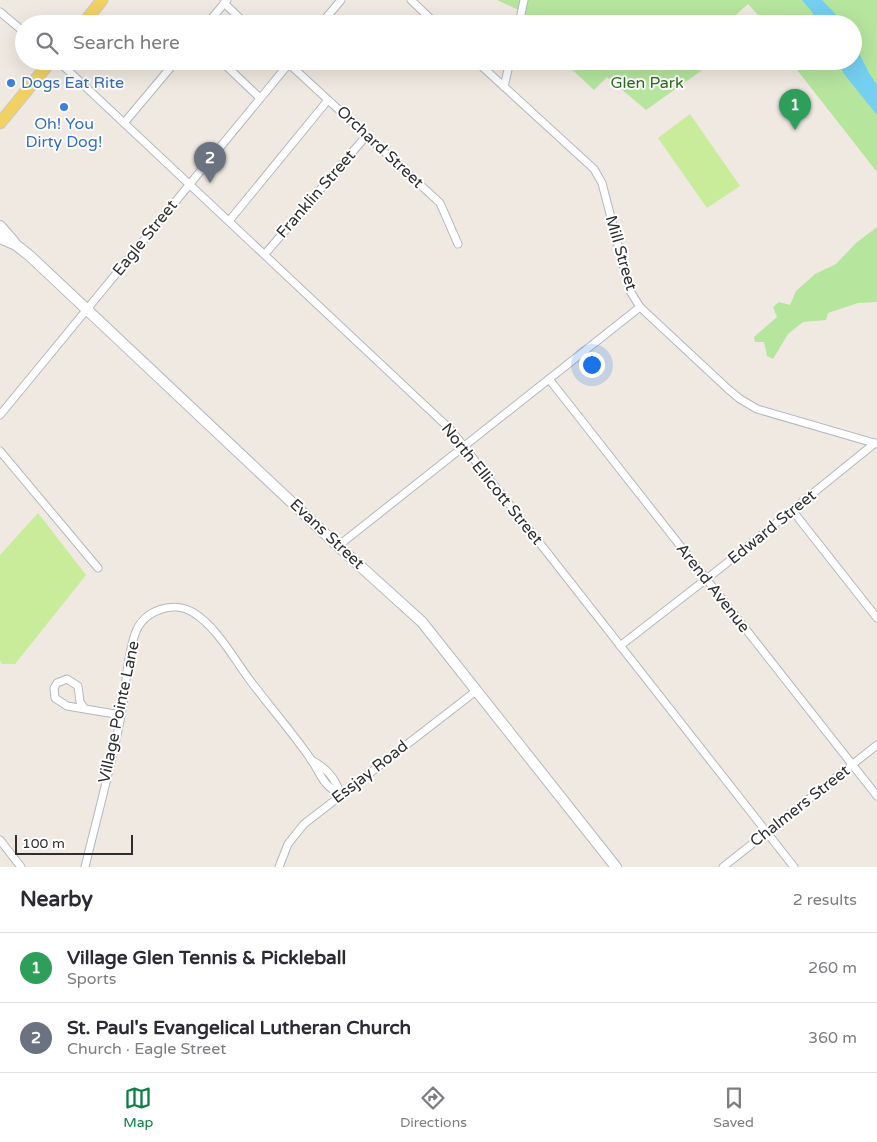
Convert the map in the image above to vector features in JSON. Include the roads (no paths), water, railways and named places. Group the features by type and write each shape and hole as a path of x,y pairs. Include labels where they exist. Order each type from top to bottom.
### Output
{"main road":[{"path":"90,15 102,0"},
{"path":"0,123 44,70"}],"street":[{"path":"328,15 341,0"},
{"path":"411,0 427,15"},
{"path":"521,15 524,0"},
{"path":"215,15 226,2 238,15"},
{"path":"0,12 15,24"},
{"name":"North Ellicott Street","path":"68,70 451,430 794,867"},
{"path":"124,123 168,70"},
{"path":"230,70 260,98"},
{"name":"Eagle Street","path":"0,415 282,70"},
{"name":"Orchard Street","path":"296,70 440,203 458,244"},
{"name":"Mill Street","path":"486,70 594,169 602,183 630,290 640,307 728,389 757,409 876,443"},
{"path":"504,87 508,70"},
{"path":"229,221 328,100"},
{"name":"Franklin Street","path":"265,254 366,135"},
{"path":"0,226 16,245"},
{"name":"Evans Street","path":"0,238 16,245 87,309 338,546 422,622 616,867"},
{"path":"338,546 640,307"},
{"name":"Arend Avenue","path":"550,379 877,796"},
{"name":"Edward Street","path":"620,646 876,443"},
{"path":"0,451 98,568"},
{"path":"792,510 877,618"},
{"name":"Village Pointe Lane","path":"84,867 121,715 132,645 139,626 152,613 161,609 180,608 194,612 212,630 311,759 318,773 330,788 341,795"},
{"path":"85,709 80,702 78,686 67,679 57,683 54,688 55,698 67,706 85,709 121,715"},
{"name":"Essjay Road","path":"279,867 288,844 304,824 476,690"},
{"name":"Chalmers Street","path":"724,867 877,746"},
{"path":"0,840 21,867"}],"water":[{"path":"802,0 822,0 836,15 814,15"},
{"path":"862,59 877,85 877,115 842,70 862,70"}],"place":[{"name":"Dogs Eat Rite","path":"11,83"},
{"name":"Oh! You Dirty Dog!","path":"64,107"},
{"name":"Village Glen Tennis & Pickleball","path":"795,130"},
{"name":"St. Paul's Evangelical Lutheran Church","path":"210,183"}],"park label":[{"name":"Glen Park","path":"647,83"}]}
